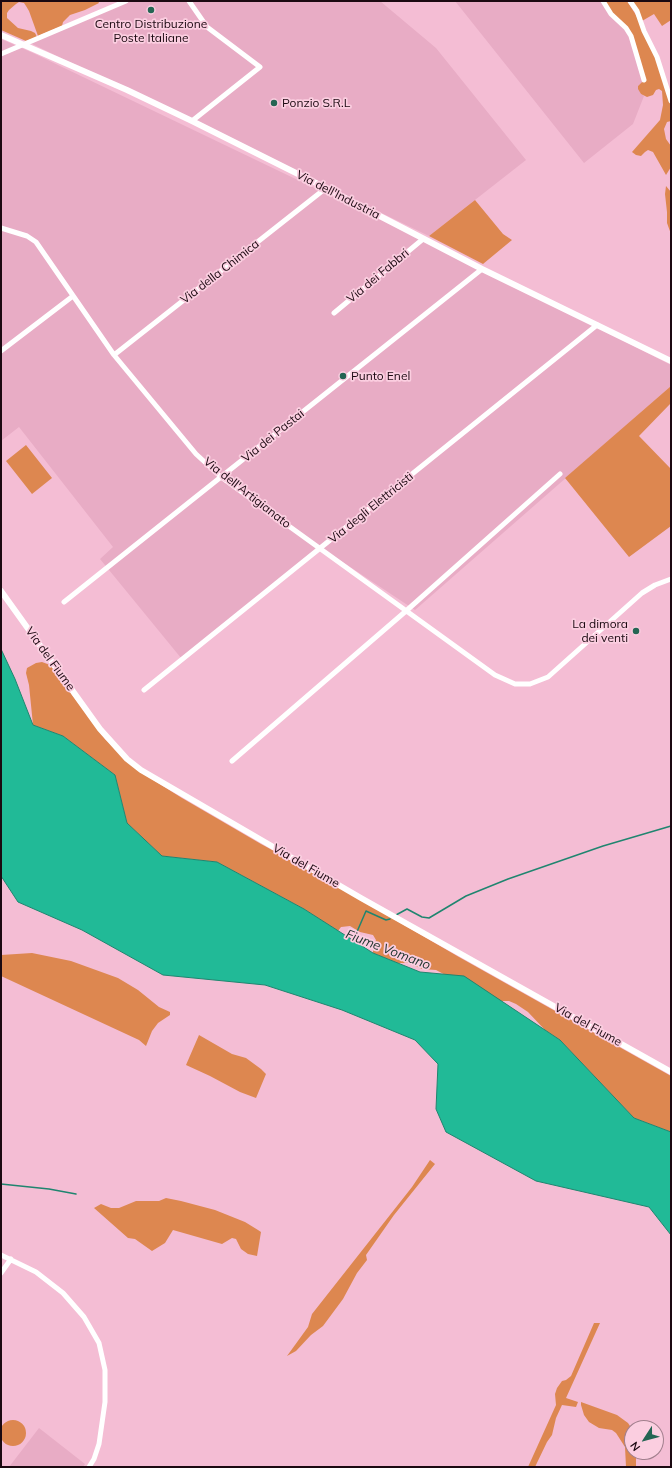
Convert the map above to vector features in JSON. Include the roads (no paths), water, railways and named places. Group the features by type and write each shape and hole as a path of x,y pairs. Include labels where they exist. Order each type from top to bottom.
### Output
{"street":[{"path":"1,54 126,1"},
{"path":"189,1 207,27 260,67 192,121"},
{"path":"603,1 611,14 626,28 631,36 644,80"},
{"path":"630,1 637,12 644,31 657,57 671,101"},
{"name":"Via dell'Industria","path":"1,35 127,90 192,121 326,188 482,269 671,361"},
{"name":"Via della Chimica","path":"114,356 326,188"},
{"name":"Via dell'Artigianato","path":"1,228 27,236 36,242 114,356 196,454 221,477 495,675 515,684 530,684 548,677 642,593 655,585 671,579"},
{"name":"Via dei Fabbri","path":"334,313 423,239"},
{"name":"Via dei Pastai","path":"64,602 482,269"},
{"path":"1,351 73,296"},
{"name":"Via degli Elettricisti","path":"144,690 597,325"},
{"path":"232,761 406,611 560,474"},
{"name":"Via del Fiume","path":"1,591 100,729 127,759 141,770 361,898 671,1072"},
{"path":"1,1255 45,1278 70,1299 87,1321 100,1346 105,1370 105,1402 100,1439 95,1456 89,1467"},
{"path":"1,1273 10,1259"}],"waterway":[{"path":"396,915 407,909 422,917 429,918 466,896 508,879 603,846 671,826"},
{"name":"Fiume Vomano","path":"353,941 366,911 386,920 390,919"},
{"path":"1,1184 49,1189 76,1194"}],"place":[{"name":"Centro Distribuzione Poste Italiane","path":"151,10"},
{"name":"Ponzio S.R.L","path":"274,103"},
{"name":"Punto Enel","path":"343,376"},
{"name":"La dimora dei venti","path":"636,631"}]}
